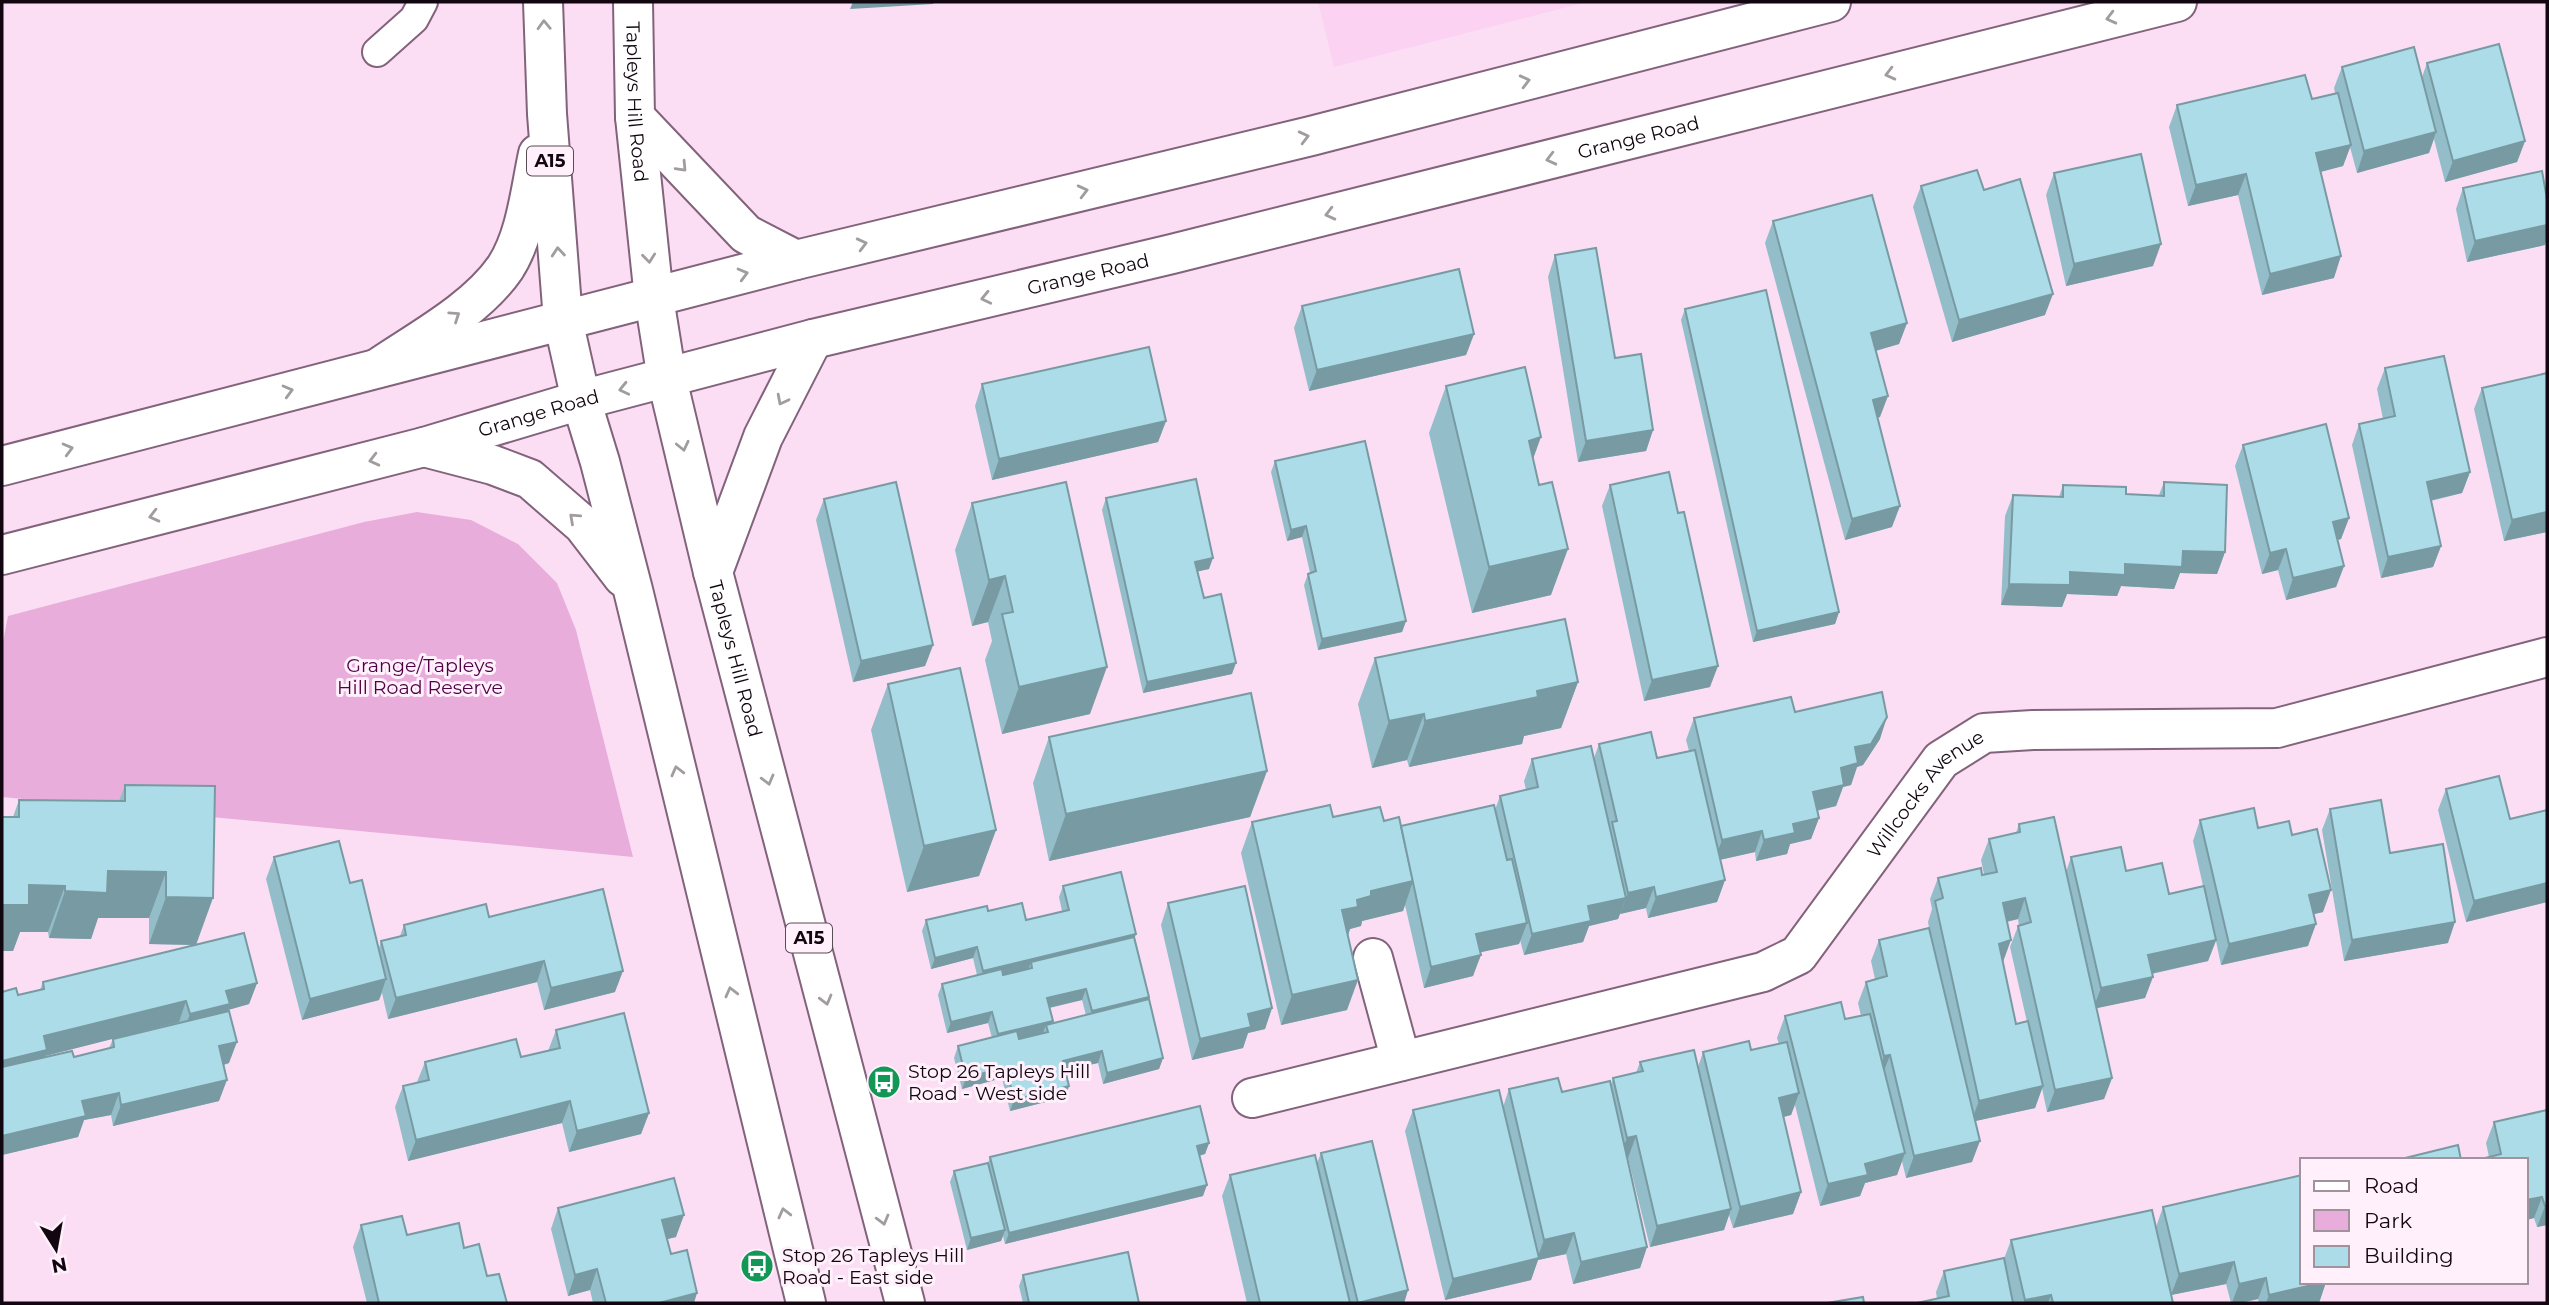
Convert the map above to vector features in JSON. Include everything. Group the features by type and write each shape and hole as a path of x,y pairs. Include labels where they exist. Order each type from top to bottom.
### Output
{"main road":[{"name":"A15","path":"543,2 547,114 563,320 581,400 633,590 806,1303"},
{"name":"Tapleys Hill Road","path":"633,2 635,117 654,298 667,379 713,572 905,1303"},
{"path":"2,466 796,260 1311,136 1831,2"},
{"name":"Grange Road","path":"2,555 424,447 581,400 813,340 1185,250 2177,2"},
{"path":"378,368 469,306 505,267 522,229 547,114"},
{"path":"635,117 746,234 796,260"},
{"path":"713,572 764,437 813,340"},
{"path":"424,447 493,465 530,479 583,525 633,590"},
{"name":"Willcocks Avenue","path":"1252,1098 1763,972 1798,955 1941,760 1984,733 2033,730 2277,728 2547,657"},
{"path":"1373,958 1401,1061"}],"lane":[{"path":"377,52 414,19 423,2"}],"shaded area":[{"path":"1318,2 1587,2 1334,67"}],"green space":[{"name":"Grange/Tapleys Hill Road Reserve","path":"417,512 471,520 518,544 557,583 576,630 633,857 2,797 2,647 8,616 364,522"}],"building":[{"path":"2499,44 2525,141 2453,161 2427,63"},
{"path":"2414,47 2436,132 2364,151 2342,67"},
{"path":"2305,75 2312,99 2338,93 2351,145 2316,153 2341,256 2270,274 2246,174 2196,185 2177,105"},
{"path":"2141,154 2161,244 2074,264 2054,173"},
{"path":"1977,170 1984,190 2020,179 2053,294 1959,320 1921,186"},
{"path":"2542,171 2547,199 2547,225 2475,241 2463,188"},
{"path":"1872,195 1907,323 1871,333 1888,396 1873,400 1900,506 1852,519 1773,221"},
{"path":"1596,248 1615,358 1641,354 1653,430 1586,441 1555,255"},
{"path":"1459,269 1474,334 1317,370 1302,306"},
{"path":"1766,290 1839,612 1757,631 1685,309"},
{"path":"1149,347 1166,421 999,459 982,384"},
{"path":"2444,356 2470,472 2427,482 2441,546 2388,557 2359,424 2395,416 2385,368"},
{"path":"1525,367 1541,437 1529,441 1539,485 1552,482 1568,549 1489,567 1446,386"},
{"path":"2547,373 2547,512 2512,520 2482,388"},
{"path":"2326,424 2349,518 2333,522 2344,566 2293,578 2286,549 2270,553 2243,445"},
{"path":"1365,441 1406,621 1322,639 1308,574 1316,571 1306,526 1291,530 1275,461"},
{"path":"1669,472 1678,513 1684,512 1718,666 1652,680 1610,485"},
{"path":"1196,479 1213,558 1195,562 1204,598 1221,594 1236,663 1147,682 1106,498"},
{"path":"896,482 933,645 861,661 824,499"},
{"path":"1066,482 1107,667 1019,687 1002,614 1013,612 1005,576 989,580 972,503"},
{"path":"2164,482 2227,485 2225,552 2183,551 2182,567 2125,564 2125,575 2070,572 2070,585 2009,584 2013,495 2063,497 2063,485 2126,487 2126,494 2164,496"},
{"path":"1565,619 1578,682 1537,691 1538,697 1425,721 1424,714 1389,721 1375,658"},
{"path":"960,668 996,830 924,846 888,684"},
{"path":"1882,692 1887,717 1871,744 1855,747 1858,763 1841,768 1844,785 1813,792 1819,818 1793,824 1795,833 1764,840 1762,831 1722,840 1694,718 1791,697 1795,712"},
{"path":"1251,693 1267,771 1066,814 1049,737"},
{"path":"1651,732 1657,758 1695,750 1725,880 1656,897 1654,887 1628,893 1612,822 1617,821 1599,744"},
{"path":"1591,746 1626,898 1588,906 1591,921 1532,934 1500,796 1538,787 1532,759"},
{"path":"2499,776 2510,819 2547,810 2547,883 2474,901 2446,789"},
{"path":"125,785 215,786 213,898 166,897 166,872 108,871 107,893 65,891 65,886 29,885 29,905 2,905 2,817 19,817 19,800 125,801"},
{"path":"2381,800 2390,853 2443,844 2455,922 2352,940 2330,809"},
{"path":"1330,805 1333,817 1380,807 1384,821 1399,817 1413,881 1371,891 1371,896 1357,900 1358,907 1342,910 1358,980 1292,995 1252,822"},
{"path":"1494,805 1507,860 1512,859 1527,923 1476,934 1481,955 1431,967 1401,826"},
{"path":"2254,808 2258,828 2289,821 2292,835 2317,829 2331,890 2309,895 2316,924 2229,944 2200,820"},
{"path":"2054,817 2112,1078 2055,1090 2018,926 2031,922 2025,898 2003,903 2011,940 1999,944 2016,1024 2028,1021 2043,1086 1979,1101 1935,901 1943,898 1938,878 1981,868 1982,875 1997,872 1989,839 2020,832 2019,824"},
{"path":"339,841 350,883 362,880 386,979 310,999 274,857"},
{"path":"2121,847 2126,871 2162,863 2169,894 2204,886 2216,940 2148,955 2153,977 2101,988 2071,857"},
{"path":"1121,872 1136,934 983,971 977,947 935,958 926,920 987,906 988,911 1022,903 1026,920 1069,910 1063,886"},
{"path":"1245,886 1272,1008 1248,1014 1251,1027 1200,1039 1168,903"},
{"path":"603,889 623,971 551,988 544,961 396,998 381,941 406,935 404,925 486,904 489,917"},
{"path":"1929,928 1980,1141 1914,1156 1890,1055 1884,1056 1866,982 1887,976 1879,940"},
{"path":"244,933 257,983 226,991 230,1004 190,1014 186,1001 44,1036 47,1050 2,1061 2,992 16,988 18,995 44,989 43,982"},
{"path":"1134,937 1149,997 1092,1011 1086,989 1047,998 1053,1021 998,1034 992,1012 951,1022 942,984 1002,969 1003,975 1032,968 1031,962"},
{"path":"1149,999 1163,1058 1107,1073 1102,1051 1063,1061 1069,1086 1014,1100 1006,1067 966,1078 958,1046 1017,1031 1019,1039 1048,1032 1046,1025"},
{"path":"1841,1002 1845,1019 1870,1014 1905,1153 1865,1164 1868,1175 1828,1184 1785,1016"},
{"path":"229,1011 237,1042 219,1046 227,1080 121,1105 119,1093 82,1101 86,1116 2,1136 2,1067 72,1051 74,1057 114,1047 113,1039"},
{"path":"624,1013 649,1113 577,1131 570,1101 416,1140 403,1086 429,1080 425,1062 516,1039 521,1057 560,1048 556,1030"},
{"path":"1749,1041 1751,1050 1787,1042 1799,1093 1779,1098 1801,1192 1740,1207 1703,1052"},
{"path":"1694,1050 1731,1209 1657,1226 1636,1136 1627,1138 1613,1078 1643,1071 1640,1062"},
{"path":"1558,1078 1562,1092 1610,1081 1647,1247 1581,1262 1574,1233 1544,1240 1509,1089"},
{"path":"1499,1090 1539,1258 1453,1279 1413,1110"},
{"path":"1200,1106 1209,1143 1197,1146 1207,1185 1009,1233 990,1157"},
{"path":"2547,1110 2547,1205 2545,1206 2542,1197 2528,1200 2528,1158 2485,1158 2501,1154 2494,1122"},
{"path":"1372,1141 1408,1290 1358,1303 1321,1153"},
{"path":"2458,1145 2461,1158 2405,1158"},
{"path":"1315,1155 1350,1303 1260,1303 1230,1175"},
{"path":"988,1163 1005,1230 971,1238 954,1171"},
{"path":"2300,1175 2300,1284 2316,1284 2269,1295 2266,1278 2239,1284 2234,1262 2179,1274 2163,1207"},
{"path":"674,1178 684,1215 662,1220 671,1254 687,1250 697,1293 659,1303 606,1303 597,1269 575,1275 558,1208"},
{"path":"2152,1210 2173,1303 2053,1303 2051,1295 2025,1300 2011,1240"},
{"path":"402,1216 407,1235 459,1223 464,1248 479,1244 487,1276 499,1274 507,1303 379,1303 361,1225"},
{"path":"1128,1252 1139,1303 1029,1303 1023,1275"},
{"path":"2004,1258 2013,1303 1917,1303 1949,1296 1944,1271"},
{"path":"1863,1297 1864,1303 1827,1303"}],"place":[{"name":"Stop 26 Tapleys Hill Road - West side","path":"884,1082"},
{"name":"Stop 26 Tapleys Hill Road - East side","path":"757,1266"}]}
